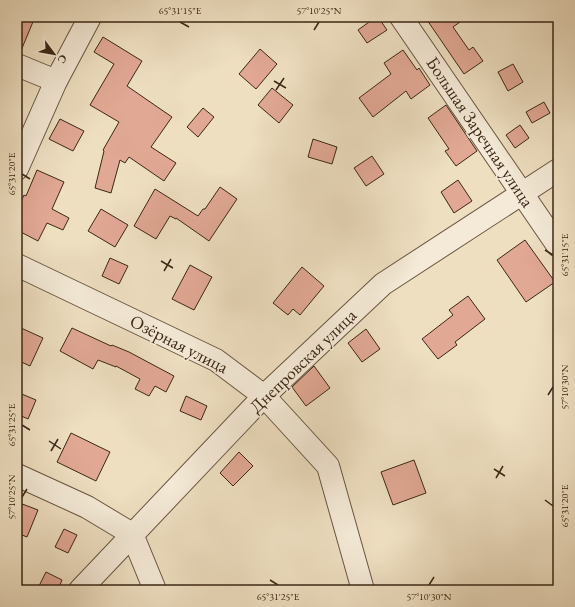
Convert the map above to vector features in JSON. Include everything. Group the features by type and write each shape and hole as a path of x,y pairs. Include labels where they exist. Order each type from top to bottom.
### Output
{"street":[{"path":"17,168 56,81 90,17"},
{"name":"Большая Заречная улица","path":"401,17 558,246"},
{"path":"17,65 56,81"},
{"name":"Днепровская улица","path":"80,590 264,396 383,284 558,170"},
{"name":"Озёрная улица","path":"17,265 216,360 264,396 328,466 363,590"},
{"path":"17,475 87,507 132,534 156,590"}],"building":[{"path":"17,17 35,17 20,53 17,53"},
{"path":"378,17 387,30 367,43 358,30"},
{"path":"425,17 467,17 453,27 469,50 473,47 483,61 464,74"},
{"path":"103,37 142,61 127,86 172,117 151,147 176,163 164,181 129,157 125,163 120,160 111,193 95,188 103,150 119,122 90,105 114,64 94,52"},
{"path":"260,49 277,64 256,89 239,74"},
{"path":"403,50 417,70 419,68 430,85 411,99 406,91 373,117 359,98 391,74 384,63"},
{"path":"513,64 523,82 508,91 498,72"},
{"path":"272,88 293,105 279,123 258,105"},
{"path":"544,102 550,113 532,123 526,112"},
{"path":"446,105 477,151 456,166 445,151 449,149 428,118"},
{"path":"203,108 214,117 198,137 187,127"},
{"path":"60,119 84,131 73,151 49,139"},
{"path":"520,125 529,138 515,148 506,135"},
{"path":"313,139 337,147 332,164 308,157"},
{"path":"372,156 384,174 366,186 354,168"},
{"path":"37,170 64,182 52,209 69,218 63,230 47,223 38,241 17,230 17,210 24,195 26,196"},
{"path":"458,180 472,201 454,213 441,192"},
{"path":"220,187 237,199 209,241 176,218 170,216 156,239 134,226 155,189 198,216 203,209 205,209"},
{"path":"101,209 128,225 115,247 88,231"},
{"path":"525,240 555,282 526,302 497,260"},
{"path":"110,258 128,266 119,284 102,276"},
{"path":"190,265 212,277 194,310 172,299"},
{"path":"302,267 324,286 300,315 293,309 288,315 273,303"},
{"path":"468,296 485,319 455,342 457,345 438,359 422,339 453,315 449,310"},
{"path":"21,328 43,338 30,366 17,360 17,337"},
{"path":"72,328 111,346 112,345 129,352 174,376 166,392 155,386 149,396 135,389 140,379 116,366 98,360 93,369 60,351"},
{"path":"366,329 380,349 362,362 348,343"},
{"path":"314,366 330,388 306,406 292,387"},
{"path":"17,392 36,400 28,419 17,414"},
{"path":"186,396 207,406 201,420 180,411"},
{"path":"71,433 110,452 96,481 57,462"},
{"path":"239,452 253,466 233,486 220,473"},
{"path":"414,460 426,493 393,505 381,472"},
{"path":"17,502 38,510 27,537 17,533"},
{"path":"64,529 77,535 68,553 55,547"},
{"path":"46,572 62,580 58,590 37,590"}]}
